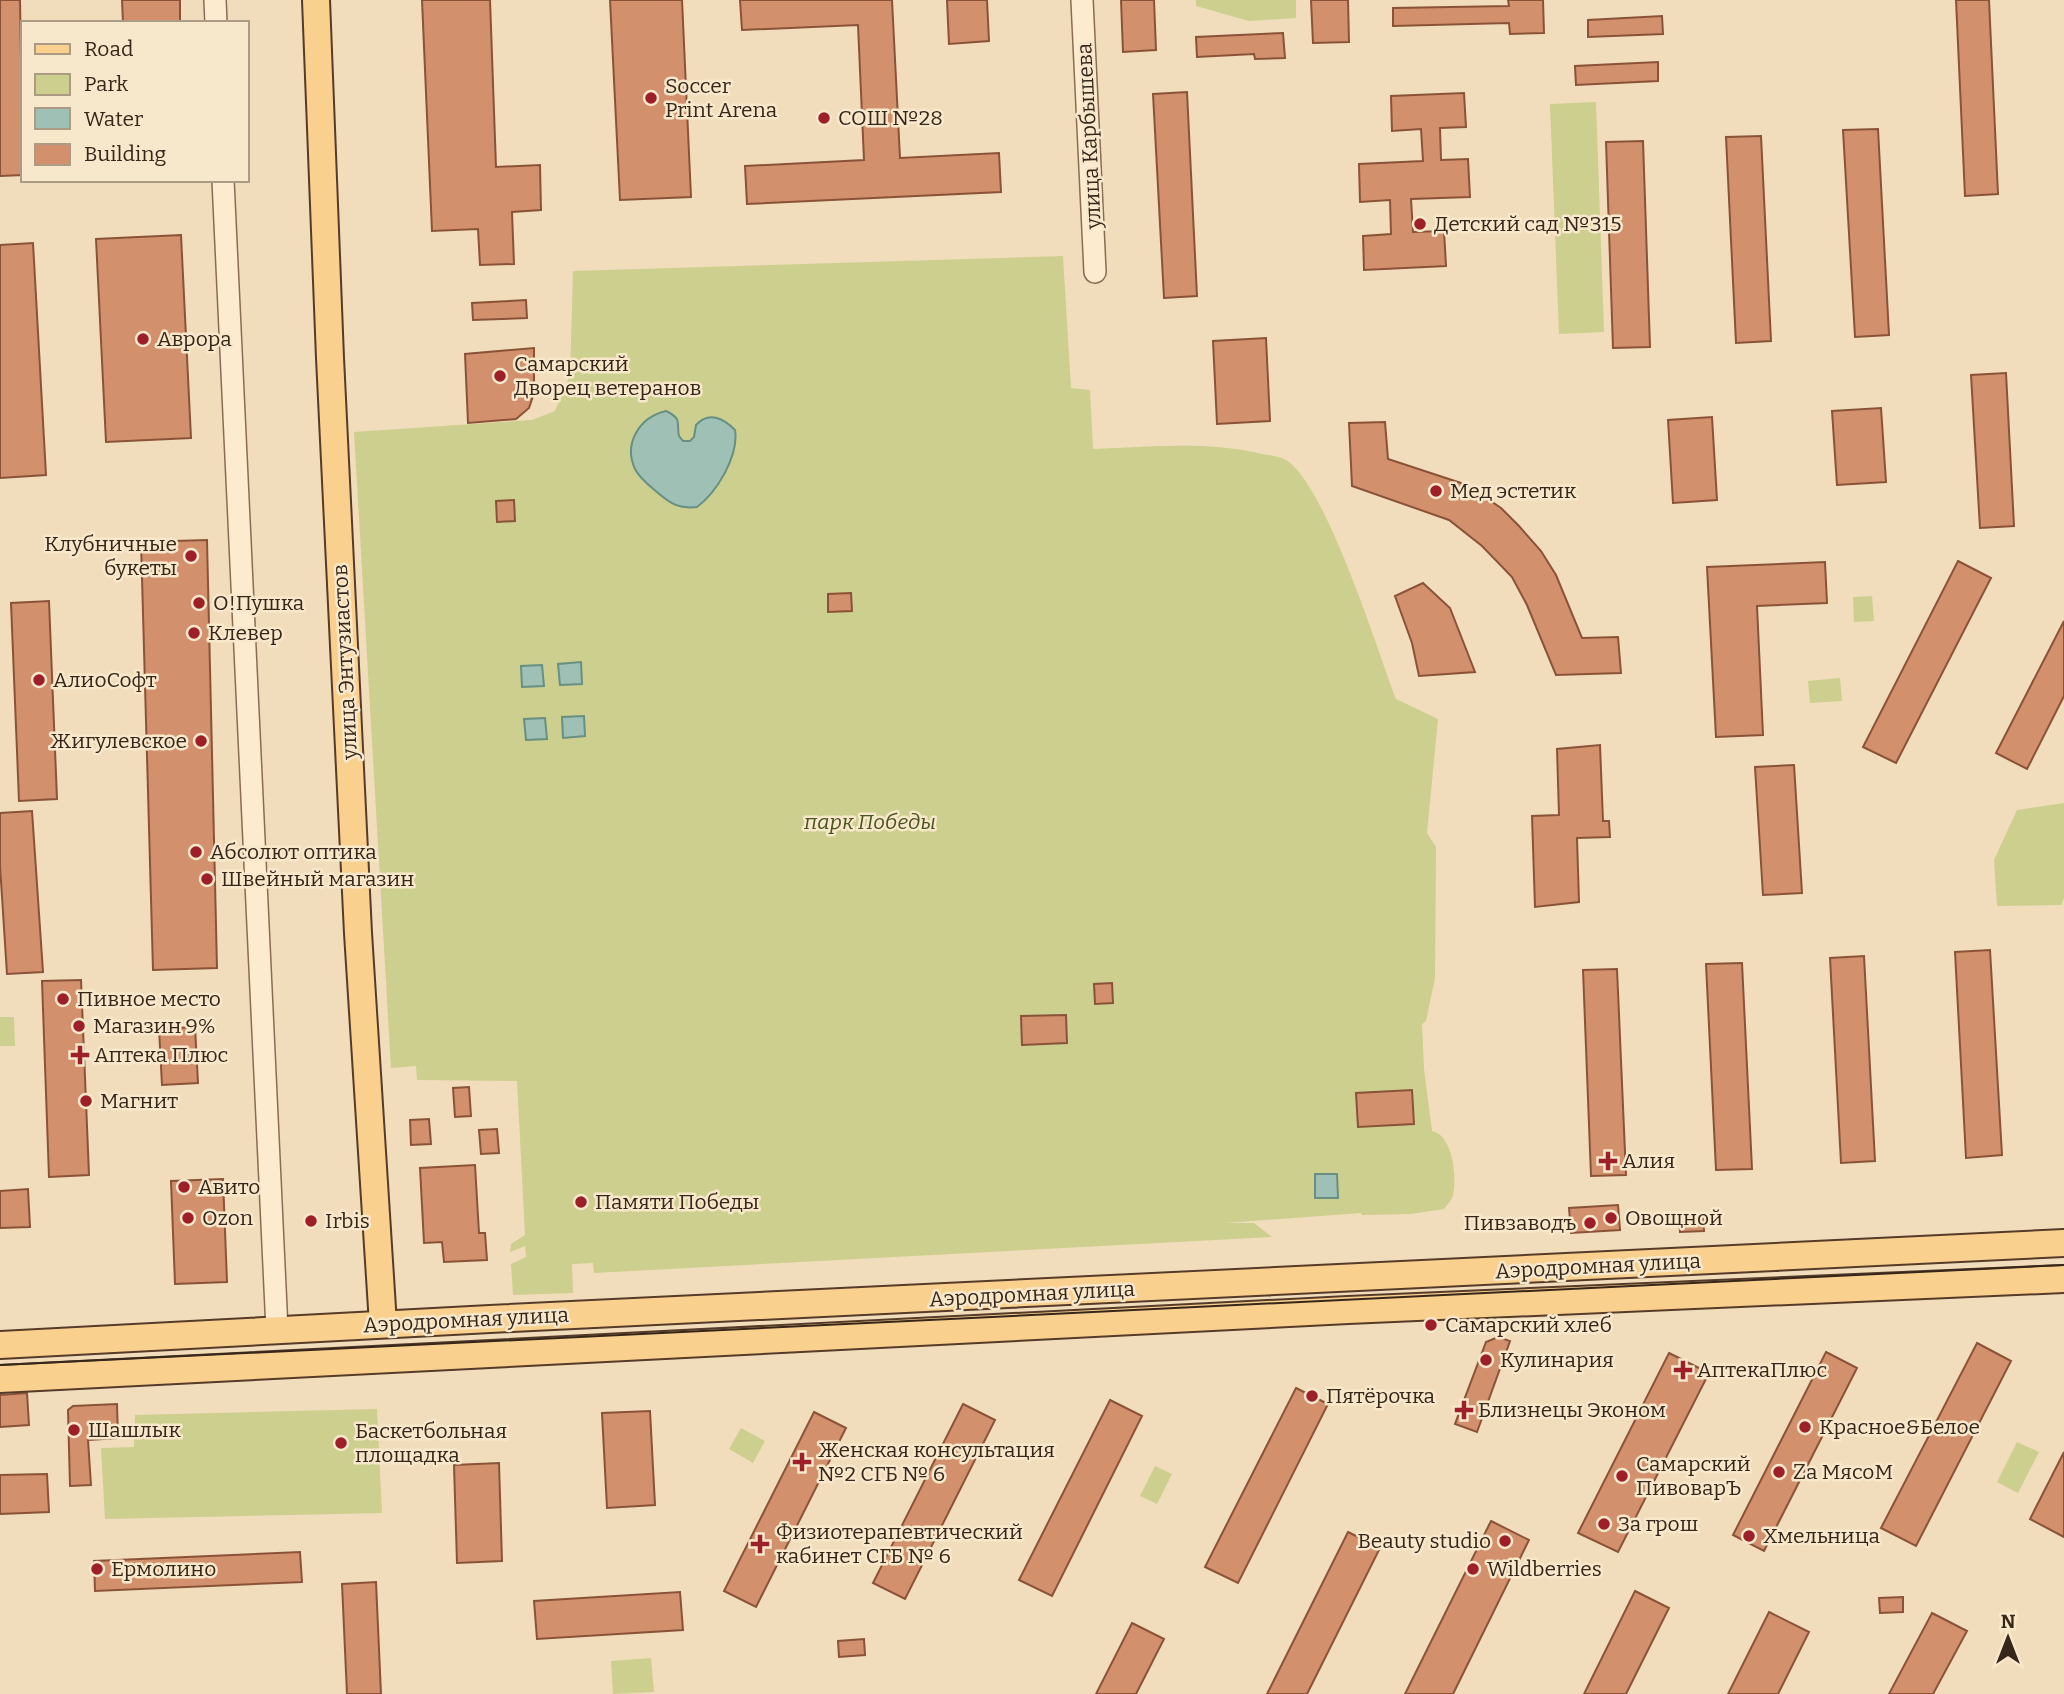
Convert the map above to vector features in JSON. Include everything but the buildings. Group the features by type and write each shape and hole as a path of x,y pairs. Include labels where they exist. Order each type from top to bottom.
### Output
{"main road":[{"name":"улица Энтузиастов","path":"316,0 330,358 358,920 383,1324"},
{"name":"Аэродромная улица","path":"0,1345 277,1329 2064,1243"},
{"name":"Аэродромная улица","path":"0,1379 1348,1310 2064,1279"}],"street":[{"path":"215,0 216,21"},
{"name":"улица Карбышева","path":"1082,0 1095,272"},
{"path":"223,182 277,1329"}],"green space":[{"path":"1196,0 1296,0 1296,18 1249,21 1196,6"},
{"path":"1596,102 1604,332 1559,334 1550,104"},
{"name":"парк Победы","path":"1063,256 1071,388 1090,390 1093,449 1217,447 1284,459 1300,473 1332,531 1396,699 1438,719 1427,833 1436,847 1435,978 1426,1021 1422,1024 1424,1069 1432,1131 1445,1140 1452,1158 1452,1199 1444,1209 1410,1214 1361,1213 1225,1223 1254,1223 1272,1237 594,1273 593,1263 572,1264 573,1293 513,1295 511,1264 526,1257 525,1246 510,1252 511,1244 525,1235 517,1081 417,1080 416,1066 391,1068 354,432 532,420 555,411 570,375 573,271"},
{"path":"1872,596 1874,621 1854,622 1853,597"},
{"path":"1840,678 1842,701 1810,703 1808,681"},
{"path":"2064,803 2064,898 2061,905 1997,906 1994,860 2017,810"},
{"path":"0,1017 14,1017 15,1046 0,1046"},
{"path":"377,1409 382,1513 105,1519 101,1448 134,1447 135,1415"},
{"path":"741,1428 765,1441 753,1463 729,1449"},
{"path":"2017,1442 2039,1452 2018,1493 1997,1482"},
{"path":"1155,1466 1172,1474 1157,1504 1140,1496"},
{"path":"651,1658 654,1692 613,1694 611,1661"}],"water":[{"path":"666,411 677,419 679,436 683,441 690,441 694,437 696,425 706,418 721,419 735,430 734,451 725,473 697,507 680,506 667,500 635,469 631,450 636,433 648,419"},
{"path":"581,662 582,684 560,685 558,664"},
{"path":"542,665 544,686 522,687 521,666"},
{"path":"584,716 585,736 563,738 562,717"},
{"path":"545,718 547,739 526,740 524,719"},
{"path":"1315,1174 1337,1174 1338,1198 1315,1198"}],"tram line":[{"path":"0,1365 2064,1265"}],"place":[{"name":"Soccer Print Arena","path":"651,98"},
{"name":"СОШ №28","path":"824,118"},
{"name":"Детский сад №315","path":"1420,224"},
{"name":"Аврора","path":"143,339"},
{"name":"Самарский Дворец ветеранов","path":"500,376"},
{"name":"Мед эстетик","path":"1436,491"},
{"name":"Клубничные букеты","path":"191,556"},
{"name":"О!Пушка","path":"199,603"},
{"name":"Клевер","path":"194,633"},
{"name":"АлиоСофт","path":"39,680"},
{"name":"Жигулевское","path":"201,741"},
{"name":"Абсолют оптика","path":"196,852"},
{"name":"Швейный магазин","path":"207,879"},
{"name":"Пивное место","path":"63,999"},
{"name":"Магазин 9%","path":"79,1026"},
{"name":"Аптека Плюс","path":"80,1055"},
{"name":"Магнит","path":"86,1101"},
{"name":"Алия","path":"1608,1161"},
{"name":"Авито","path":"184,1187"},
{"name":"Памяти Победы","path":"581,1202"},
{"name":"Ozon","path":"188,1218"},
{"name":"Овощной","path":"1611,1218"},
{"name":"Irbis","path":"311,1221"},
{"name":"Пивзаводъ","path":"1590,1223"},
{"name":"Самарский хлеб","path":"1431,1325"},
{"name":"Кулинария","path":"1486,1360"},
{"name":"АптекаПлюс","path":"1683,1370"},
{"name":"Пятёрочка","path":"1312,1396"},
{"name":"Близнецы Эконом","path":"1464,1410"},
{"name":"Красное&Белое","path":"1805,1427"},
{"name":"Шашлык","path":"74,1430"},
{"name":"Баскетбольная площадка","path":"341,1443"},
{"name":"Женская консультация №2 СГБ № 6","path":"802,1462"},
{"name":"Za МясоМ","path":"1779,1472"},
{"name":"Самарский ПивоварЪ","path":"1622,1476"},
{"name":"За грош","path":"1604,1524"},
{"name":"Хмельница","path":"1749,1536"},
{"name":"Beauty studio","path":"1505,1541"},
{"name":"Физиотерапевтический кабинет СГБ № 6","path":"760,1544"},
{"name":"Ермолино","path":"97,1569"},
{"name":"Wildberries","path":"1473,1569"}]}
